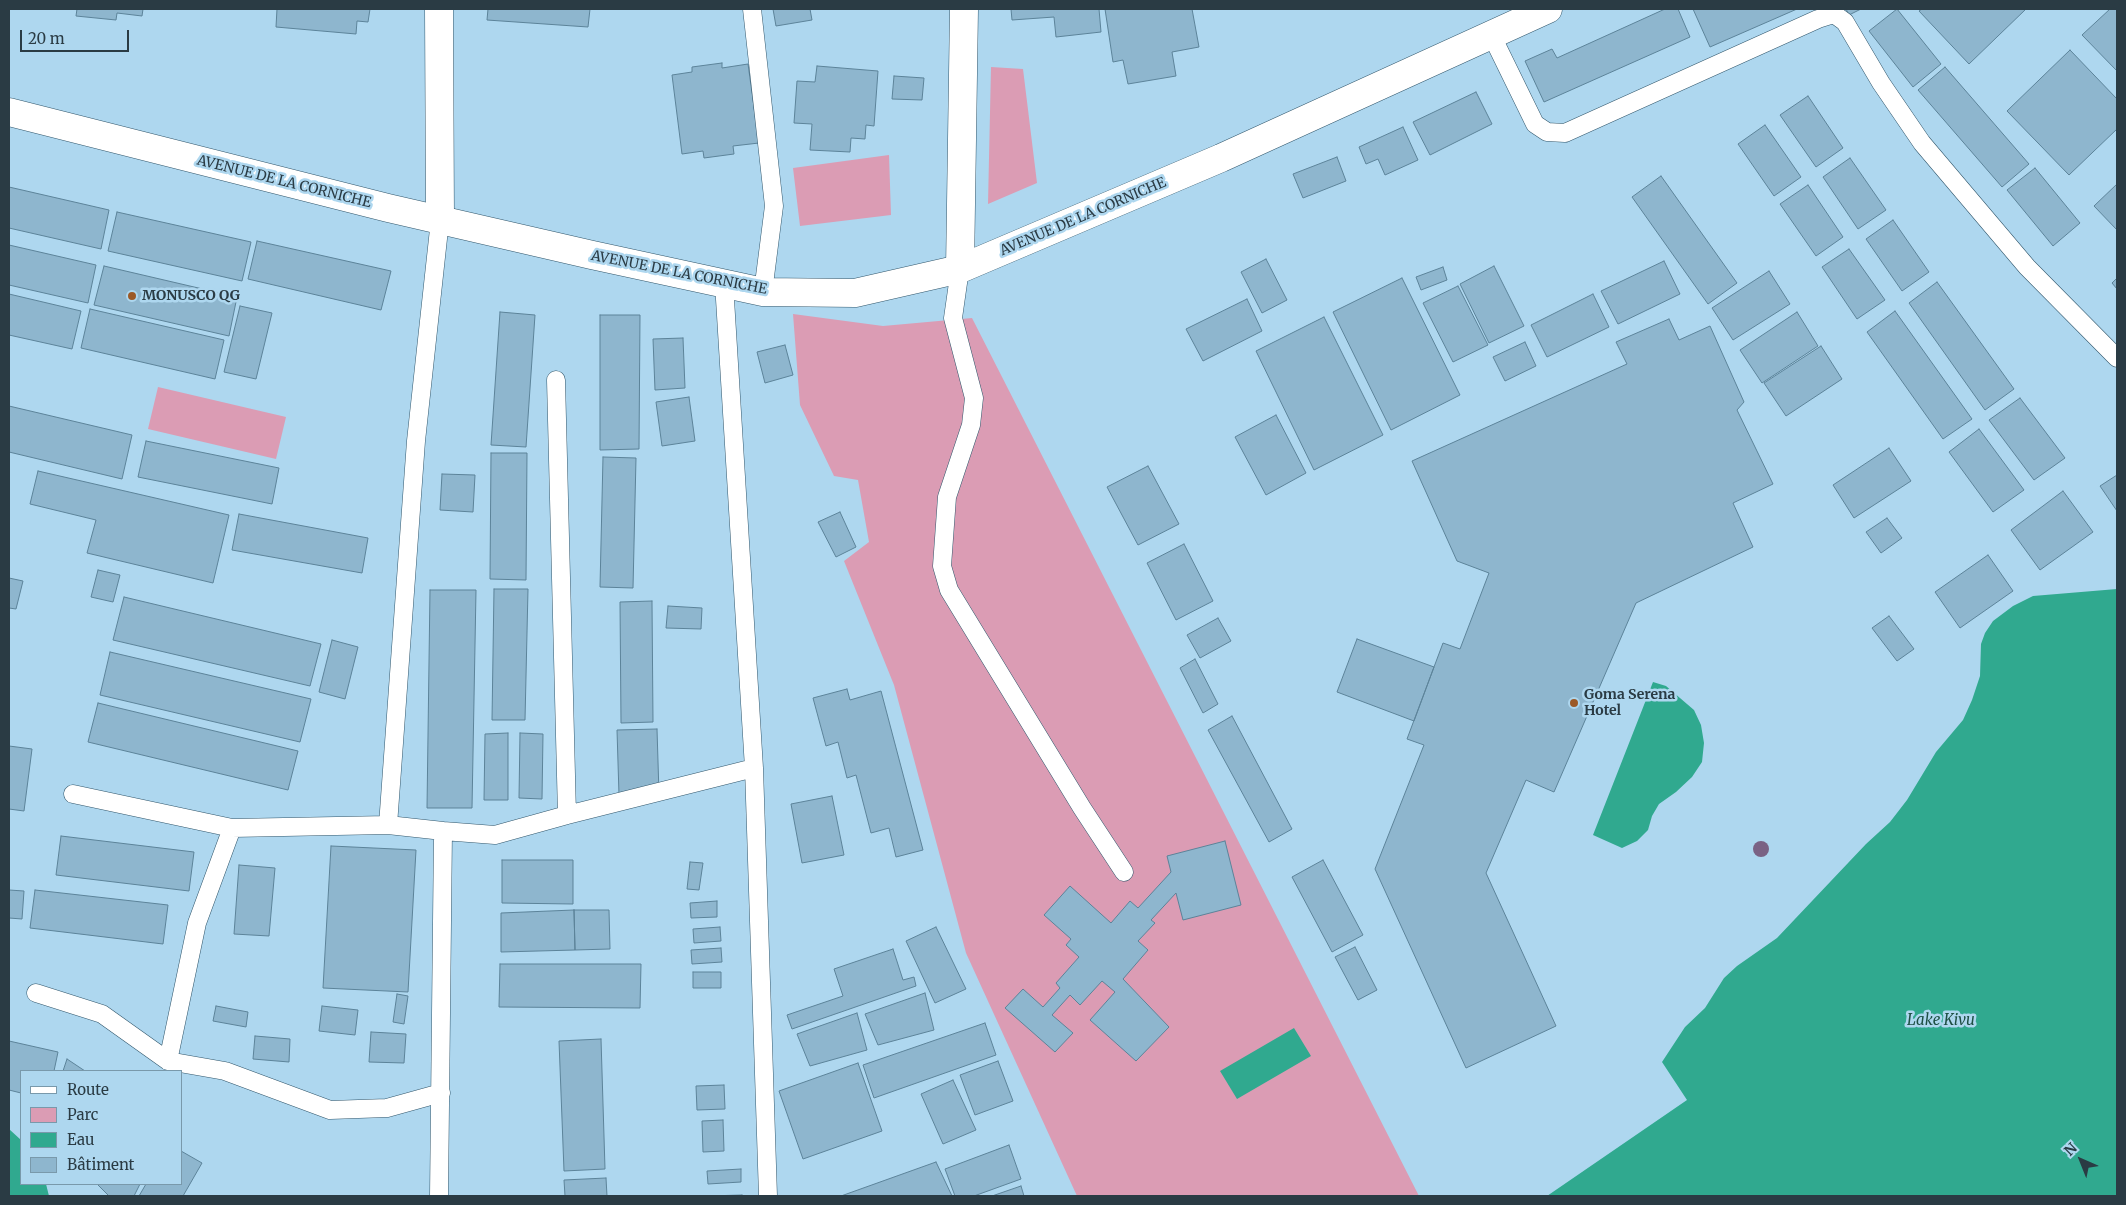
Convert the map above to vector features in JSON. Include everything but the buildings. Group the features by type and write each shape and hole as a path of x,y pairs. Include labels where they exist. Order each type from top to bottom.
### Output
{"street":[{"path":"439,9 440,220"},
{"path":"960,269 964,9"},
{"name":"AVENUE DE LA CORNICHE","path":"9,112 440,220 763,292 855,293 960,269 1221,158 1548,9"}],"lane":[{"path":"752,9 774,206 763,292"},
{"path":"1491,34 1535,124 1547,132 1565,133 1818,19 1834,14 1845,22 1881,83 1922,143 2027,267 2117,358"},
{"path":"388,825 416,441 440,220"},
{"path":"960,269 953,318 974,398 971,425 947,497 942,566 949,590 1082,808 1124,872"},
{"path":"724,283 754,768 768,1196"},
{"path":"556,380 566,815"},
{"path":"73,794 232,828 388,825 495,835 566,815 754,768"},
{"path":"168,1061 197,923 232,828"},
{"path":"438,1196 441,1093 443,831"},
{"path":"36,993 102,1014 168,1061 224,1071 330,1110 387,1108 441,1093"}],"green space":[{"path":"991,67 1023,69 1037,183 988,204"},
{"path":"889,155 891,215 800,226 793,168"},
{"path":"793,314 883,326 972,318 1419,1196 1077,1196 966,953 894,685 844,561 869,542 858,480 834,476 800,405"},
{"path":"158,387 286,417 276,459 148,429"}],"water":[{"name":"Lake Kivu","path":"2117,589 2117,1196 1547,1196 1687,1100 1662,1062 1685,1027 1705,1008 1724,978 1737,966 1777,938 1866,844 1890,822 1907,800 1936,752 1963,720 1980,676 1981,644 1985,633 1993,621 2013,606 2033,596"},
{"path":"1653,682 1666,686 1694,710 1701,725 1704,743 1702,762 1692,777 1659,804 1652,816 1648,830 1637,841 1622,848 1593,835"},
{"path":"1294,1028 1311,1056 1237,1099 1220,1071"},
{"path":"9,1129 20,1139 20,1185 46,1185 49,1196 9,1196"}],"place":[{"name":"MONUSCO QG","path":"132,296"},
{"name":"Goma Serena Hotel","path":"1574,703"}]}
